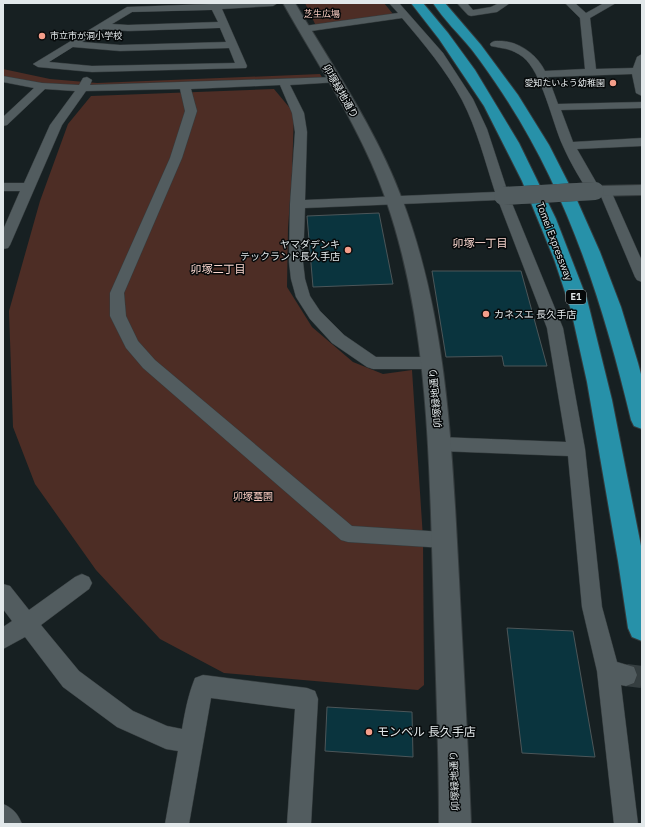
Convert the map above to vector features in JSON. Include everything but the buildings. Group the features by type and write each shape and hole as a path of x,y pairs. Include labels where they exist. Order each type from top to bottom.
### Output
{"highway":[{"path":"438,3 463,29 491,66 536,135 560,181 609,302 635,388 642,420"},
{"name":"Tomei Expressway","path":"405,7 441,30 469,71 490,104 530,178 554,233 577,300 597,378 642,628"}],"street":[{"path":"215,5 242,66 92,69 38,64 130,9 215,5 273,3"},
{"name":"卯塚緑地通り","path":"289,3 335,80 375,152 394,200 422,305 431,363 439,444 455,824"},
{"path":"462,3 471,13 494,10 505,3"},
{"path":"570,3 585,17 591,72"},
{"path":"585,17 611,3"},
{"path":"304,29 405,7 439,55 467,99 488,146 503,196 555,328 576,449 592,607 617,673 626,824"},
{"path":"101,26 128,28 223,25"},
{"path":"495,44 504,43 521,49 543,74 545,84 569,146 600,191 642,277"},
{"path":"71,44 120,48 232,45"},
{"path":"642,57 637,71 642,93"},
{"path":"3,245 56,124 83,88 92,69"},
{"path":"543,74 637,71"},
{"path":"3,79 42,86 83,88 284,83 335,80"},
{"path":"284,83 298,113 301,132 297,204 296,262 298,279 303,297 315,315 338,339 373,363 431,363"},
{"path":"3,123 42,86"},
{"path":"186,86 191,110 176,158 117,292 118,316 132,344 149,364 348,534 444,540"},
{"path":"554,107 642,105"},
{"path":"569,146 642,142"},
{"path":"3,187 28,187"},
{"path":"297,204 642,190"},
{"path":"439,444 576,449"},
{"path":"3,639 82,583"},
{"path":"3,593 71,679 125,719 166,737 191,743"},
{"path":"177,824 198,703 203,686 307,699 299,824"},
{"path":"3,816 10,824"}],"green space":[{"name":"芝生広場","path":"305,3 384,3 393,14 316,26"},
{"path":"3,69 50,79 97,83 320,74 323,79 93,87 45,84 3,76"},
{"name":"卯塚墓園","path":"274,89 294,113 288,228 287,287 312,327 353,362 383,374 412,370 423,538 424,685 418,690 224,673 160,639 96,570 35,484 13,427 9,311 40,201 68,124 91,96"}],"tunnel":[{"path":"626,675 642,677"}],"place":[{"name":"市立市が洞小学校","path":"42,36"},
{"name":"愛知たいよう幼稚園","path":"613,83"},
{"name":"ヤマダデンキ テックランド長久手店","path":"348,250"},
{"name":"カネスエ 長久手店","path":"486,314"},
{"name":"モンベル 長久手店","path":"369,732"}],"district":[{"name":"卯塚一丁目","path":"480,243"},
{"name":"卯塚二丁目","path":"218,269"}]}
